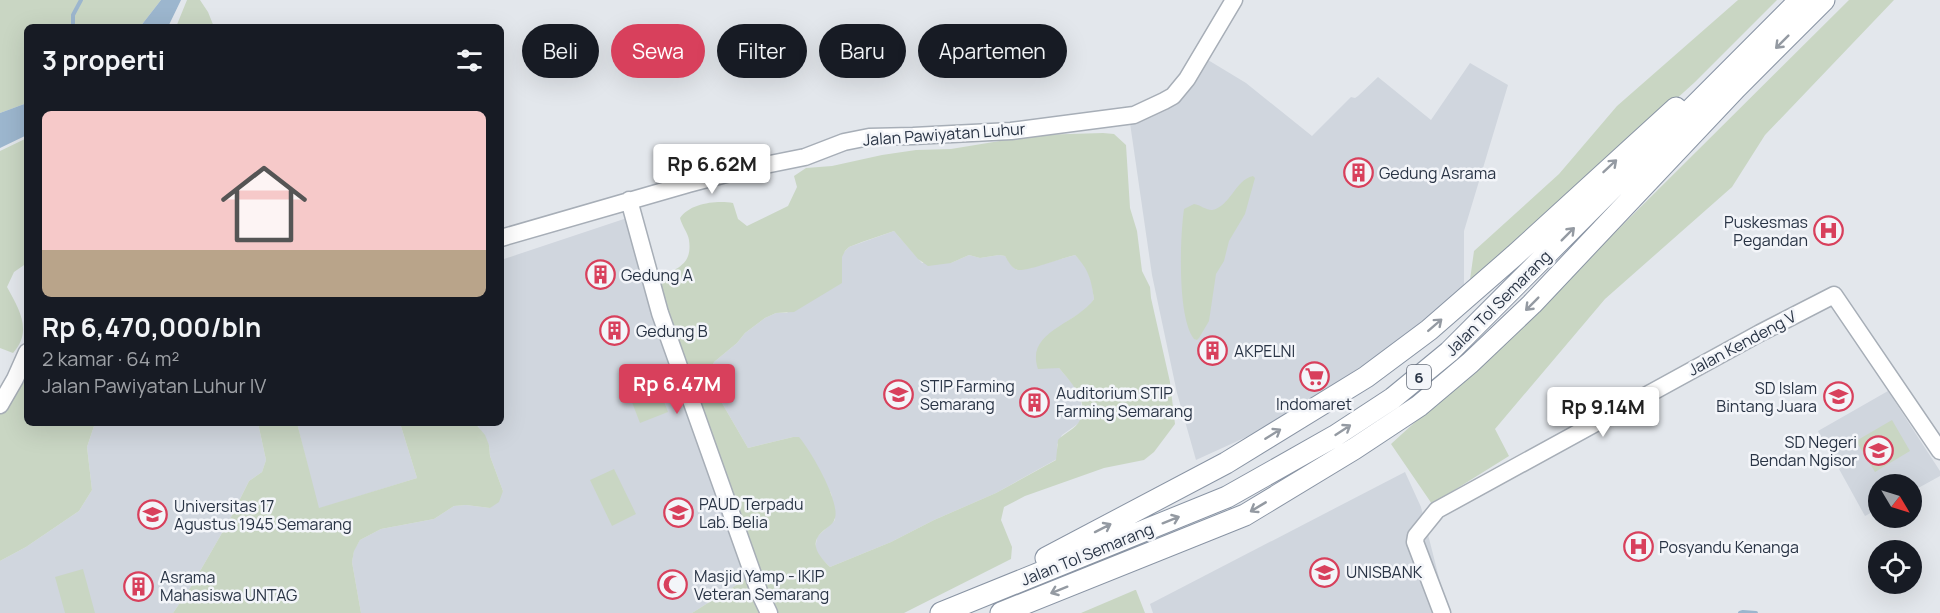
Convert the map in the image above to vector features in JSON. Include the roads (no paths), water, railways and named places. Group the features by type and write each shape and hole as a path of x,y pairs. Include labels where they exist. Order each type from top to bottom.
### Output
{"highway":[{"name":"Jalan Tol Semarang","path":"940,613 1227,497 1335,436 1393,398 1449,352 1800,0"},
{"path":"940,613 1226,463 1366,376 1430,330 1643,136 1800,0"},
{"name":"Jalan Tol Semarang","path":"1000,613 1245,515 1419,406 1470,363 1532,304 1728,97 1824,0"}],"street":[{"name":"Jalan Pawiyatan Luhur","path":"504,237 744,169 805,157 844,142 869,136 923,136 1011,131 1134,115 1173,96 1187,79 1234,0"},
{"path":"629,200 664,324 729,509 769,613"},
{"name":"Jalan Kendeng V","path":"1442,613 1414,542 1416,536 1437,510 1760,333 1834,295 1940,451"},
{"path":"0,405 24,359"}],"water":[{"path":"161,0 181,0 169,24 142,24"},
{"path":"24,104 24,136 0,148 0,113"}],"waterway":[{"path":"73,24 73,15 81,0"},
{"path":"1740,613 1756,613"}],"place":[{"name":"Gedung Asrama","path":"1358,173"},
{"name":"Puskesmas Pegandan","path":"1829,231"},
{"name":"Gedung A","path":"600,275"},
{"name":"Gedung B","path":"615,331"},
{"name":"AKPELNI","path":"1213,351"},
{"name":"Indomaret","path":"1314,376"},
{"name":"STIP Farming Semarang","path":"899,395"},
{"name":"SD Islam Bintang Juara","path":"1838,397"},
{"name":"Auditorium STIP Farming Semarang","path":"1035,402"},
{"name":"SD Negeri Bendan Ngisor","path":"1878,451"},
{"name":"PAUD Terpadu Lab. Belia","path":"678,513"},
{"name":"Universitas 17 Agustus 1945 Semarang","path":"153,515"},
{"name":"Posyandu Kenanga","path":"1638,547"},
{"name":"UNISBANK","path":"1325,572"},
{"name":"Masjid Yamp - IKIP Veteran Semarang","path":"673,585"},
{"name":"Asrama Mahasiswa UNTAG","path":"139,586"}]}
